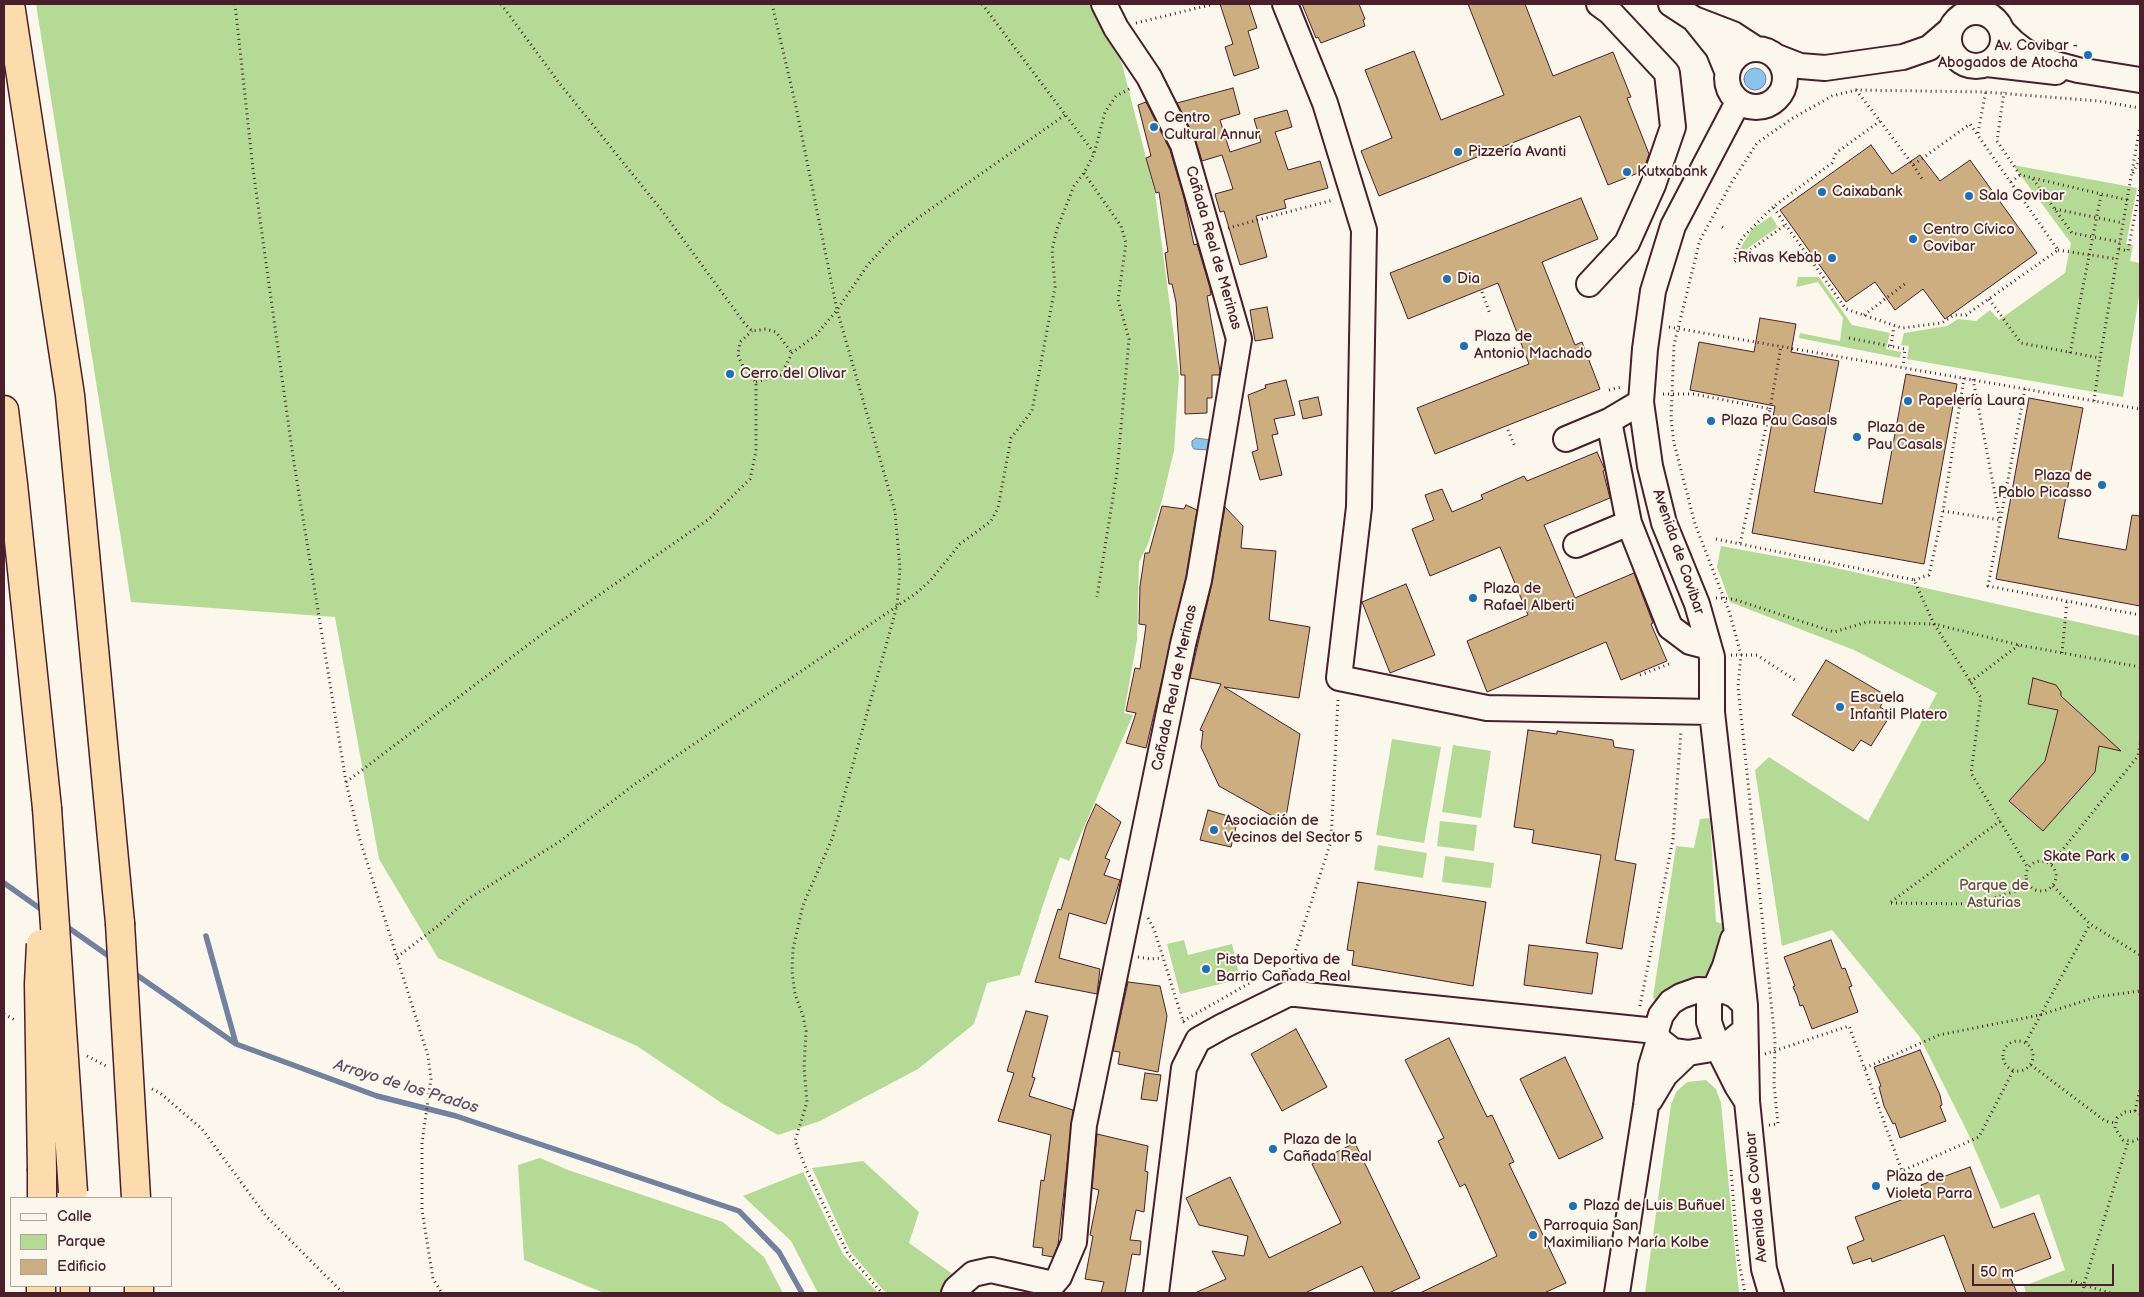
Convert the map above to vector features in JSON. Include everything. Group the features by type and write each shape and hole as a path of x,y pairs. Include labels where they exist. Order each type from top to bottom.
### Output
{"highway":[{"path":"10,4 70,395 115,856 136,1197"},
{"path":"4,410 47,808 73,1195"},
{"path":"42,1197 39,984 47,808"}],"street":[{"name":"Cañada Real de Merinas","path":"954,1293 973,1274 991,1270 1056,1290 1059,1277 1074,1242 1084,1125 1183,644 1199,580 1239,339 1183,145 1148,77 1116,28 1104,4"},
{"path":"1285,4 1325,103 1364,230 1359,507 1339,678 1487,708 1712,712"},
{"path":"1588,284 1627,243 1653,185 1673,127 1668,73 1610,12 1599,4"},
{"path":"1671,4 1694,19 1733,34 1767,53 1800,66 1825,68 1903,57 1930,48 1950,30"},
{"path":"1960,62 1951,51 1948,37 1950,30 1963,14 1977,8 1992,17 2002,31 2026,52 2052,63 2078,70 2140,80"},
{"path":"1694,19 1718,49 1727,71"},
{"path":"1987,75 2001,50 2003,44 2002,31"},
{"path":"1780,95 1785,82 1784,69 1767,53 1746,50 1731,62 1727,71 1726,82 1730,93 1738,102 1749,107 1760,107 1772,103 1780,95 1825,68"},
{"path":"1903,57 1960,62 1974,66 1987,75 2078,70"},
{"name":"Avenida de Covibar","path":"1738,102 1674,226 1654,291 1645,349 1652,398 1650,466 1664,523 1694,598 1719,651 1712,658 1712,712 1745,1005 1748,1101 1764,1269 1771,1293"},
{"path":"1566,439 1609,421 1652,398"},
{"path":"1609,421 1630,523 1670,627 1690,642 1719,651"},
{"path":"1576,545 1630,523"},
{"name":"Avenida de Covibar","path":"1736,931 1726,966 1709,1002 1709,1022 1718,1048 1737,1086 1748,1101"},
{"path":"1617,1293 1651,1066 1661,1015 1671,1002 1698,990 1730,993 1745,1005"},
{"path":"1156,1293 1184,1068 1198,1040 1288,994 1657,1036 1674,1050 1688,1053 1718,1048 1733,1040 1745,1030"},
{"path":"1646,1106 1665,1075 1688,1053"}],"path":[{"path":"235,4 253,170 293,458 346,782 360,840 428,1056 431,1079 422,1143 422,1210 433,1278 442,1293"},
{"path":"501,4 560,84 663,212 752,331"},
{"path":"772,4 795,102 837,310 895,511 900,568 897,606 832,840 803,904 793,949 792,971 795,994 806,1031 804,1068 807,1102 795,1141 807,1171 848,1254 882,1293"},
{"path":"982,4 1094,154"},
{"path":"1116,28 1214,4"},
{"path":"1978,134 1987,75"},
{"path":"397,957 438,926 468,899 559,842 635,784 897,606 930,581 960,544 991,521 998,508 1011,438 1032,411 1056,287 1052,250 1057,229 1074,186 1084,174 1094,154 1105,112 1116,96 1148,77"},
{"path":"1855,84 1856,90 1923,180"},
{"path":"2004,87 2005,92 1998,141 2020,175 2127,200"},
{"path":"1763,1126 1778,1124 1775,1092 1775,1051 1738,687 1741,655 1724,598 1695,524 1674,443 1671,419 1674,345 1700,240 1732,182 1758,143 1793,118 1832,96 1856,90 2005,92 2140,108"},
{"path":"756,382 781,375 792,353 816,335 837,310 867,266 891,239 953,193 1066,115"},
{"path":"1785,225 1734,262 1738,246 1743,237 1773,207 1832,163 1836,153 1880,121"},
{"path":"1913,165 1970,124 2058,250"},
{"path":"2094,401 2140,126"},
{"path":"2132,177 2140,158"},
{"path":"1084,174 1121,226 1126,243 1118,300 1129,339 1117,472 1097,597"},
{"path":"2010,182 2020,175"},
{"path":"2032,178 2072,232 2120,242"},
{"path":"2119,249 2128,251 2140,188"},
{"path":"1208,234 1353,194"},
{"path":"2070,353 2091,254 2101,195"},
{"path":"1773,207 1785,225 1804,247 1846,309 1902,328 1942,323 1954,315 1966,316 2058,250 2117,259"},
{"path":"2055,209 2123,223"},
{"path":"1864,315 1905,284"},
{"path":"1482,292 1490,314"},
{"path":"1989,299 2021,344 2100,358"},
{"path":"1891,346 1894,326"},
{"path":"1668,327 2140,409"},
{"path":"346,782 541,636 709,520 750,479 756,451 756,382 744,369 738,355 740,342 752,331 766,329 776,332 792,353"},
{"path":"1849,338 1905,349 1903,367"},
{"path":"1740,544 1770,409 1781,346"},
{"path":"1716,539 1914,580 1929,575 1943,510 1964,378"},
{"path":"1973,379 2000,520"},
{"path":"1609,390 1620,387"},
{"path":"2025,388 1988,586 2140,615"},
{"path":"1652,398 1672,393 1694,394 1770,409"},
{"path":"1508,430 1516,447"},
{"path":"1943,510 2000,520"},
{"path":"1914,580 1934,624 1981,698 1971,773 2028,868"},
{"path":"1716,598 1733,599 1834,632 1867,622 1934,624 2019,645 2140,667"},
{"path":"2062,653 2066,601"},
{"path":"1970,682 2019,645"},
{"path":"1719,651 1741,655 1757,655 1798,682"},
{"path":"1640,675 1669,664"},
{"path":"1183,1021 1269,972 1287,978 1332,841 1339,678"},
{"path":"1639,1014 1673,839 1683,734 1680,728"},
{"path":"2051,864 2138,756 2140,744"},
{"path":"2000,821 1891,903 1975,904 2016,891 2028,883"},
{"path":"2046,861 2051,864 2056,872 2056,882 2049,890 2039,892 2034,890 2028,883 2026,873 2028,868 2036,862 2046,861"},
{"path":"2053,886 2090,924 2140,955"},
{"path":"1133,889 1154,929 1183,1021 1198,1040"},
{"path":"2026,1042 2090,924"},
{"path":"1865,1068 1939,1035 2040,1015 2096,997 2140,991"},
{"path":"1762,1055 1849,1026 1902,1171 1979,1138 2014,1071"},
{"path":"2026,1042 2033,1050 2034,1055 2031,1065 2023,1071 2014,1071 2005,1065 2003,1060 2004,1050 2010,1043 2026,1042"},
{"path":"2031,1065 2105,1121 2115,1123"},
{"path":"2135,1111 2140,1089"},
{"path":"2128,1142 2120,1137 2115,1128 2117,1118 2125,1112 2135,1111 2140,1114"},
{"path":"202,1130 266,1216 343,1293"},
{"path":"2128,1142 2140,1138"},
{"path":"2083,1293 2084,1284 2128,1142"},
{"path":"2072,1281 2110,1293"}],"green space":[{"path":"36,4 1096,4 1122,64 1155,193 1179,375 1174,451 1162,500 1148,544 1139,562 1137,640 1124,713 1133,715 1069,861 1060,857 1020,975 987,983 974,1024 918,1069 820,1121 778,1135 723,1104 637,1046 438,958 379,859 335,617 131,602"},
{"path":"2013,165 2137,188 2126,244 2133,245 2130,261 2140,263 2140,290 2123,397 1907,359 1909,346 1901,345 1904,333 1947,326 1958,319 1976,321 1990,310 1999,320 2065,273 2071,243"},
{"path":"1771,216 1778,227 1738,255 1752,229"},
{"path":"1798,277 1819,277 1852,325 1890,333 1886,349 1901,352 1900,358 1799,338 1800,333 1840,341 1843,318 1818,282 1796,287"},
{"name":"Parque de Asturias","path":"1721,546 1818,564 2140,636 2140,1293 2026,1293 2024,1286 2065,1270 2039,1194 2001,1209 1967,1131 1919,1036 1832,930 1782,946 1755,770 1769,757 1868,821 1937,693 1854,650 1730,602 1717,567"},
{"path":"1392,739 1441,747 1424,843 1376,835"},
{"path":"1453,745 1491,751 1481,818 1442,812"},
{"path":"1710,818 1716,922 1723,924 1722,953 1714,971 1657,1005 1653,997 1676,846 1694,848 1700,819"},
{"path":"1440,821 1477,825 1474,851 1437,846"},
{"path":"1378,845 1427,853 1423,878 1374,870"},
{"path":"1445,856 1494,863 1491,888 1442,882"},
{"name":"Pista Deportiva de Barrio Cañada Real","path":"1184,940 1188,955 1232,944 1240,979 1180,994 1167,944"},
{"path":"1706,1080 1716,1089 1721,1103 1739,1293 1645,1293 1671,1105 1676,1092 1687,1082"},
{"path":"540,1158 568,1170 723,1222 764,1257 783,1293 604,1293 524,1260 518,1165"},
{"path":"863,1161 919,1212 909,1243 954,1275 946,1293 890,1293 884,1291 850,1251 812,1168"},
{"path":"803,1172 843,1254 878,1293 818,1293 791,1241 743,1196"}],"water":[{"path":"1755,68 1763,71 1766,79 1763,87 1755,90 1747,87 1744,79 1747,71"},
{"path":"1196,438 1211,440 1209,450 1194,449 1192,441"}],"building":[{"path":"1220,4 1249,4 1257,28 1248,31 1259,68 1234,76 1225,47 1233,44"},
{"path":"1302,4 1359,4 1365,19 1363,20 1365,26 1321,43 1318,37 1316,38"},
{"path":"1468,4 1525,4 1553,76 1613,52 1631,97 1627,98 1649,154 1643,171 1608,185 1580,116 1379,196 1361,151 1392,138 1365,70 1414,51 1441,120 1504,95"},
{"path":"1233,88 1240,114 1220,120 1230,152 1261,142 1254,119 1287,110 1292,127 1275,132 1288,170 1320,161 1328,188 1284,200 1286,208 1256,216 1267,257 1240,265 1224,211 1220,212 1215,194 1233,189 1222,155 1202,161 1195,139 1177,103"},
{"path":"1146,102 1170,150 1184,198 1194,245 1197,244 1210,288 1211,295 1207,296 1220,371 1219,375 1212,375 1212,398 1207,398 1207,413 1185,414 1185,375 1181,375 1176,302 1172,284 1169,284 1165,253 1168,252 1159,192 1156,193 1146,158 1151,156 1138,105"},
{"name":"Centro Cívico Covibar","path":"1871,145 1892,174 1920,155 1940,181 1970,160 2037,253 1945,319 1923,289 1895,310 1875,282 1846,302 1780,210"},
{"path":"1581,198 1598,239 1542,262 1575,345 1582,342 1600,389 1435,454 1417,408 1529,364 1498,283 1408,319 1390,273"},
{"path":"1267,307 1273,338 1255,341 1250,310"},
{"path":"1760,318 1796,324 1791,352 1839,361 1814,492 1882,504 1906,374 1957,384 1924,564 1752,533 1775,406 1690,390 1699,342 1754,352"},
{"path":"1286,380 1295,415 1274,419 1278,434 1272,435 1282,475 1260,480 1252,452 1258,450 1248,395 1266,388 1265,385"},
{"path":"1318,397 1322,415 1303,419 1299,401"},
{"path":"2029,398 2083,408 2058,538 2126,550 2132,515 2140,516 2140,606 1996,579"},
{"path":"1597,452 1605,470 1603,471 1610,498 1544,525 1575,598 1634,573 1653,623 1651,624 1667,661 1621,680 1606,642 1487,692 1467,641 1528,615 1500,547 1430,576 1412,529 1434,520 1425,495 1442,489 1452,512 1483,499 1481,495 1524,476 1527,481"},
{"path":"1186,505 1197,510 1186,577 1146,748 1126,743 1136,713 1126,711 1135,668 1140,669 1146,625 1139,624 1140,586 1145,553 1149,553 1162,506 1184,509"},
{"path":"1225,507 1243,526 1241,548 1276,551 1269,620 1310,627 1299,698 1224,687 1300,734 1285,823 1219,786 1201,747 1203,731 1200,730 1221,684 1190,678 1212,583"},
{"path":"1406,584 1435,655 1390,673 1362,602"},
{"path":"1826,660 1887,696 1880,707 1891,714 1871,746 1861,740 1853,751 1792,715"},
{"path":"2033,678 2056,685 2061,692 2061,696 2121,751 2099,746 2095,772 2043,831 2009,801 2045,761 2058,710 2028,704"},
{"path":"1528,730 1557,734 1557,731 1613,740 1614,747 1634,750 1615,860 1636,864 1622,949 1586,943 1601,855 1532,843 1534,830 1514,827"},
{"path":"1096,804 1121,822 1105,858 1110,860 1104,875 1120,880 1106,924 1069,913 1059,958 1100,969 1097,994 1035,982 1058,909 1061,910 1086,826"},
{"name":"Asociación de Vecinos del Sector 5","path":"1208,810 1238,819 1231,847 1200,840"},
{"path":"1358,882 1486,902 1473,986 1352,965 1354,951 1347,950"},
{"path":"1831,940 1842,969 1845,968 1852,986 1849,987 1858,1012 1812,1029 1803,1005 1800,1006 1784,957"},
{"path":"1529,945 1598,953 1592,994 1524,985"},
{"path":"1128,982 1160,986 1167,1016 1158,1072 1118,1064 1120,1052 1113,1051"},
{"path":"1026,1011 1048,1016 1032,1077 1035,1078 1029,1096 1073,1110 1058,1245 1053,1257 1042,1255 1043,1248 1033,1247 1041,1180 1044,1181 1051,1135 998,1121 1014,1073 1007,1071"},
{"path":"1296,1029 1327,1087 1282,1111 1251,1054"},
{"path":"1449,1038 1487,1117 1492,1115 1514,1162 1509,1164 1566,1283 1544,1293 1420,1293 1497,1256 1465,1184 1460,1187 1438,1141 1444,1138 1405,1060"},
{"path":"1920,1050 1940,1095 1942,1105 1940,1106 1946,1121 1900,1138 1895,1123 1893,1124 1884,1106 1879,1087 1881,1086 1874,1067"},
{"path":"1565,1057 1603,1138 1559,1159 1520,1079"},
{"path":"1145,1073 1161,1075 1157,1101 1141,1099"},
{"path":"1097,1134 1148,1146 1145,1171 1148,1172 1144,1212 1136,1210 1130,1240 1141,1241 1140,1255 1132,1254 1125,1293 1101,1293 1104,1282 1085,1279 1093,1236 1090,1235 1099,1190 1092,1188"},
{"path":"1355,1143 1420,1278 1389,1293 1375,1293 1362,1266 1305,1293 1195,1293 1226,1279 1212,1251 1244,1256 1248,1236 1199,1225 1186,1198 1230,1177 1269,1258 1341,1223 1312,1164"},
{"path":"1970,1167 1993,1228 2034,1213 2051,1258 2009,1274 2017,1293 1966,1293 1944,1235 1872,1262 1871,1258 1853,1264 1847,1247 1864,1240 1855,1217 1923,1192 1921,1185"}],"waterway":[{"name":"Arroyo de los Prados","path":"4,883 45,912"},
{"name":"Arroyo de los Prados","path":"63,924 113,959"},
{"path":"206,936 236,1044"},
{"name":"Arroyo de los Prados","path":"131,971 236,1044 377,1096 456,1116 739,1211 779,1252 802,1293"}],"place":[{"name":"Av. Covibar - Abogados de Atocha","path":"2088,55"},
{"name":"Centro Cultural Annur","path":"1154,127"},
{"name":"Pizzería Avanti","path":"1458,152"},
{"name":"Kutxabank","path":"1627,172"},
{"name":"Caixabank","path":"1822,192"},
{"name":"Sala Covibar","path":"1969,196"},
{"name":"Centro Cívico Covibar","path":"1913,239"},
{"name":"Rivas Kebab","path":"1832,258"},
{"name":"Dia","path":"1447,279"},
{"name":"Plaza de Antonio Machado","path":"1464,346"},
{"name":"Cerro del Olivar","path":"730,374"},
{"name":"Papelería Laura","path":"1908,401"},
{"name":"Plaza Pau Casals","path":"1711,421"},
{"name":"Plaza de Pau Casals","path":"1857,437"},
{"name":"Plaza de Pablo Picasso","path":"2102,485"},
{"name":"Plaza de Rafael Alberti","path":"1473,598"},
{"name":"Escuela Infantil Platero","path":"1840,707"},
{"name":"Asociación de Vecinos del Sector 5","path":"1214,830"},
{"name":"Skate Park","path":"2125,857"},
{"name":"Pista Deportiva de Barrio Cañada Real","path":"1206,969"},
{"name":"Plaza de la Cañada Real","path":"1273,1149"},
{"name":"Plaza de Violeta Parra","path":"1876,1186"},
{"name":"Plaza de Luis Buñuel","path":"1573,1206"},
{"name":"Parroquia San Maximiliano María Kolbe","path":"1533,1235"}]}
